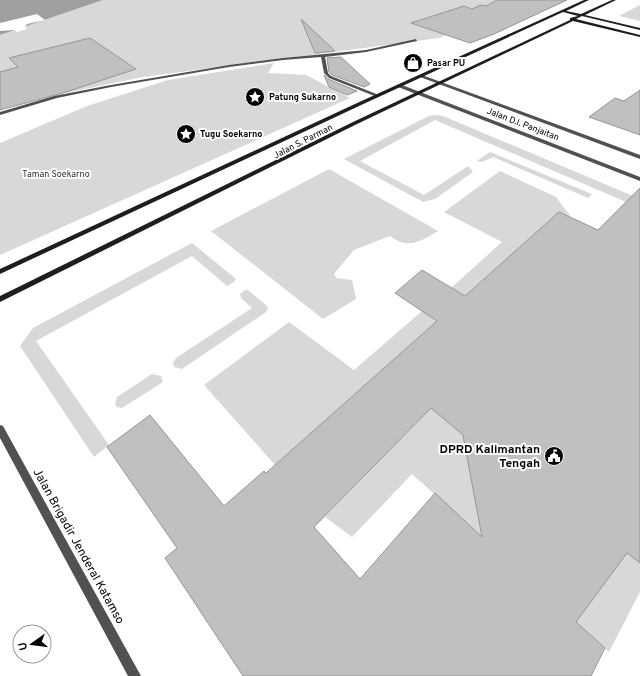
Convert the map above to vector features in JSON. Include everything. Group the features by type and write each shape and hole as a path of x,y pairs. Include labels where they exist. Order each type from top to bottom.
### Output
{"main road":[{"name":"Jalan S. Parman","path":"0,272 587,0"},
{"name":"Jalan S. Parman","path":"0,299 420,93 614,0"},
{"path":"563,11 640,29"},
{"path":"554,15 560,17"},
{"path":"566,18 640,36"}],"street":[{"path":"0,114 56,97 111,86 229,66 366,51 416,40"},
{"path":"322,56 326,73 330,77 377,96"},
{"name":"Jalan D.I. Panjaitan","path":"421,76 640,157"},
{"name":"Jalan D.I. Panjaitan","path":"400,86 640,179"},
{"name":"Jalan Brigadir Jenderal Katamso","path":"0,429 135,676"}],"green space":[{"path":"103,0 523,0 439,38 143,77 17,103 0,109 0,35"},
{"path":"640,5 640,21 619,16"},
{"name":"Taman Soekarno","path":"274,63 268,73 306,75 350,98 0,255 0,143 87,106 168,80"},
{"path":"429,116 443,116 633,196 626,202 435,120 360,161 424,195 468,166 473,172 435,199 423,202 344,159"},
{"path":"490,152 592,194 588,198 493,157 482,162 477,161"},
{"path":"329,169 438,231 420,241 403,243 390,236 354,250 334,274 336,278 352,280 356,299 323,319 211,231"},
{"path":"500,171 556,197 571,217 561,213 559,216 556,215 465,296 451,288 502,242 444,212"},
{"path":"192,243 236,279 234,282 227,286 192,256 36,341 109,445 94,457 20,346 33,328"},
{"path":"245,290 248,290 266,305 268,308 266,312 182,369 174,367 173,363 176,358 252,308 241,298 240,294"},
{"path":"422,311 437,321 275,465 204,385 289,322 354,370"},
{"path":"152,374 161,376 163,382 122,408 117,407 115,404 117,397"},
{"path":"431,408 463,435 471,478 605,583 627,553 640,563 640,592 609,652 412,474 352,537 325,517"}],"shaded area":[{"path":"0,0 103,0 0,35"}],"pier":[{"path":"37,14 45,20 27,24 25,27 27,29 17,32 14,30 0,31 0,23"}],"building":[{"path":"497,0 567,0 494,34 470,43 411,23 464,6 472,9 481,5 486,6"},
{"path":"301,19 335,51 315,53"},
{"path":"90,38 136,69 63,93 0,110 0,72 18,67 9,58"},
{"path":"341,57 370,84 364,87 332,75 329,72 327,58"},
{"path":"324,75 328,79 357,91 347,95 329,87"},
{"path":"640,90 640,135 589,117 615,98 624,101"},
{"path":"640,188 640,563 627,553 576,622 605,648 591,676 243,676 165,558 177,548 107,447 150,415 224,506 264,471 266,473 437,321 395,293 422,270 465,296 559,212 598,230","holes":["431,408 463,435 482,537 435,493 360,579 314,527"]}],"place":[{"name":"Pasar PU","path":"413,63"},
{"name":"Patung Sukarno","path":"255,97"},
{"name":"Tugu Soekarno","path":"186,134"},
{"name":"DPRD Kalimantan Tengah","path":"554,456"}]}
